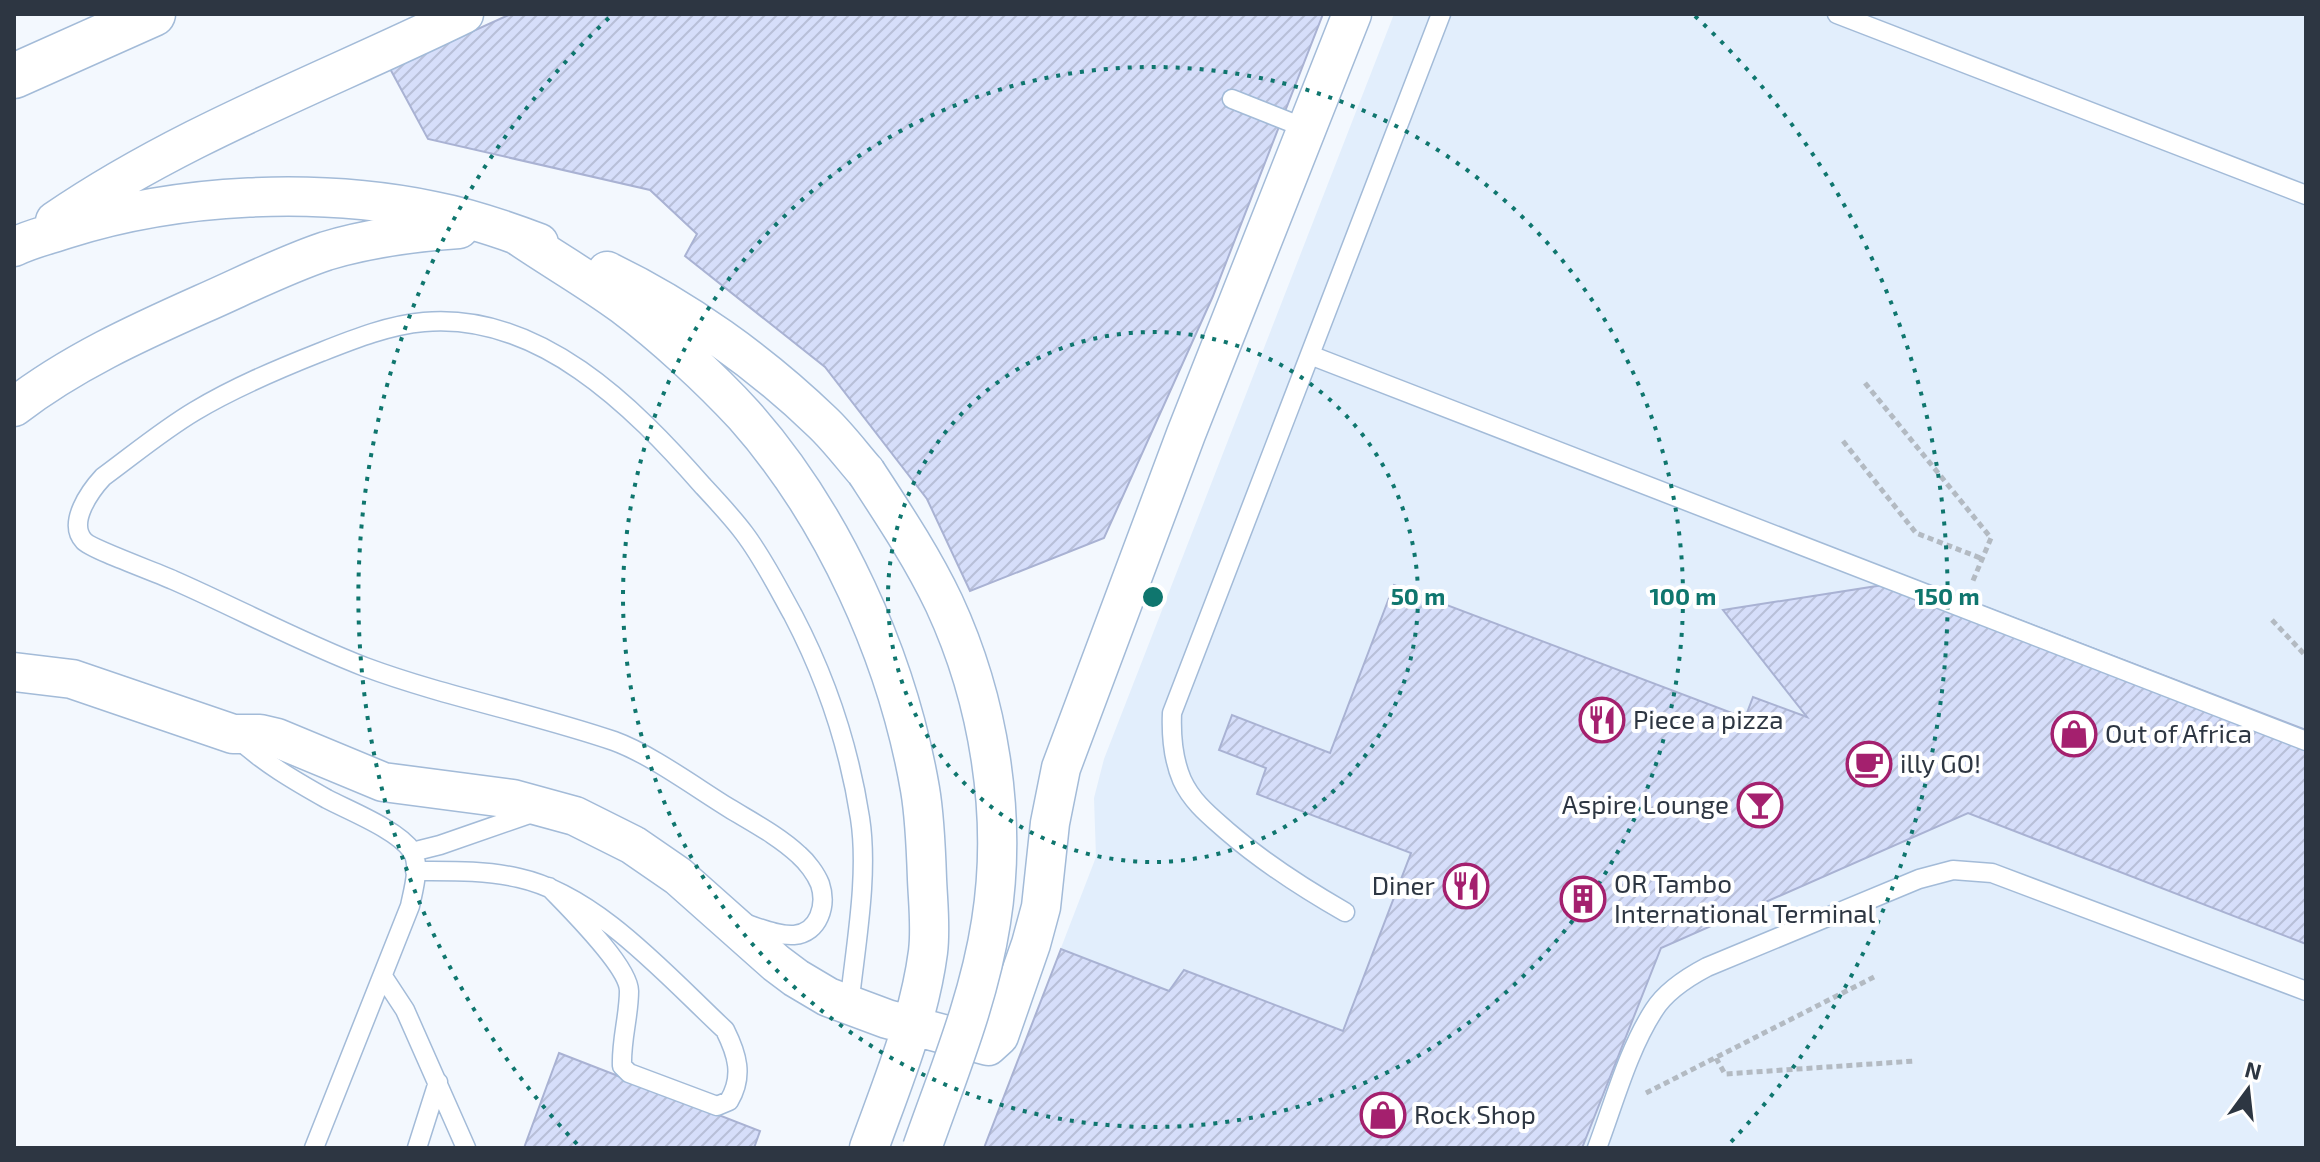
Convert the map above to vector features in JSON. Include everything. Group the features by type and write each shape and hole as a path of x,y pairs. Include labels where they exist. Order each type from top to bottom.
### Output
{"highway":[{"path":"14,76 153,14"}],"street":[{"path":"19,245 97,193 174,148 464,14"},
{"path":"14,672 72,679 233,734 260,734 277,738 383,782 513,799 548,807 600,827 633,845 678,876 796,978 849,1007 988,1046 999,1036 1041,907 1050,823 1061,768 1186,434 1352,14"},
{"path":"19,245 137,210 208,201 291,197 372,201 433,211 571,254 632,283 756,365 812,413 866,472 923,562 950,618 975,687 990,754 997,859 991,923 962,1035 922,1148"},
{"path":"14,407 64,372 172,317 325,251 405,234 505,231 622,305 677,352 743,414 794,478 856,589 903,718 920,789 926,851 928,950 912,1026 869,1148"}],"lane":[{"path":"1345,912 1271,868 1193,799 1172,748 1172,713 1441,14"},
{"path":"1837,14 2306,195"},
{"path":"1232,99 1305,128"},
{"path":"726,918 778,933 794,935 807,932 814,927 820,914 823,900 820,883 798,854 766,831 618,743 536,717 452,696 363,666 147,568 92,547 84,542 79,529 82,510 92,489 103,477 193,412 269,372 391,328 424,322 481,325 518,336 582,372 652,429 745,534 793,615 830,698 855,793 863,849 849,1007"},
{"path":"1310,355 2306,741"},
{"path":"233,734 274,767 386,830 412,852 415,871 410,906 314,1148"},
{"path":"412,852 548,807"},
{"path":"1597,1148 1636,1044 1655,1007 1685,979 1869,899 1919,879 1953,870 1992,873 2306,991"},
{"path":"415,871 484,872 522,878 549,887 609,923 725,1030 739,1068 729,1101 717,1106 629,1073 622,1066 629,988 625,976 593,934 549,887"},
{"path":"384,978 405,1010 466,1148"},
{"path":"417,1148 438,1082"}],"path":[{"path":"1865,383 1991,538 1971,585"},
{"path":"1843,441 1916,533 1983,559"},
{"path":"2272,620 2306,656"},
{"path":"1635,1099 1874,977"},
{"path":"1716,1058 1725,1074 1915,1061"}],"shaded area":[{"path":"1394,14 2306,14 2306,1148 984,1148 1096,857 1094,798 1104,759"}],"building":[{"path":"511,14 1323,14 1213,296 1104,538 970,591 927,499 825,367 685,256 697,234 650,190 428,139 388,65 438,47"},
{"name":"OR Tambo International Terminal","path":"1889,570 2306,730 2306,944 1968,813 1661,948 1582,1148 984,1148 1061,949 1169,991 1184,970 1343,1031 1411,853 1257,794 1266,768 1219,750 1232,715 1330,753 1394,585 1745,718 1753,697 1807,717 1723,610 1883,585"},
{"path":"559,1053 760,1131 754,1148 524,1148"}],"place":[{"name":"Piece a pizza","path":"1602,720"},
{"name":"Out of Africa","path":"2074,734"},
{"name":"illy GO!","path":"1869,764"},
{"name":"Aspire Lounge","path":"1760,805"},
{"name":"Diner","path":"1466,886"},
{"name":"OR Tambo International Terminal","path":"1583,899"},
{"name":"Rock Shop","path":"1383,1115"}]}
